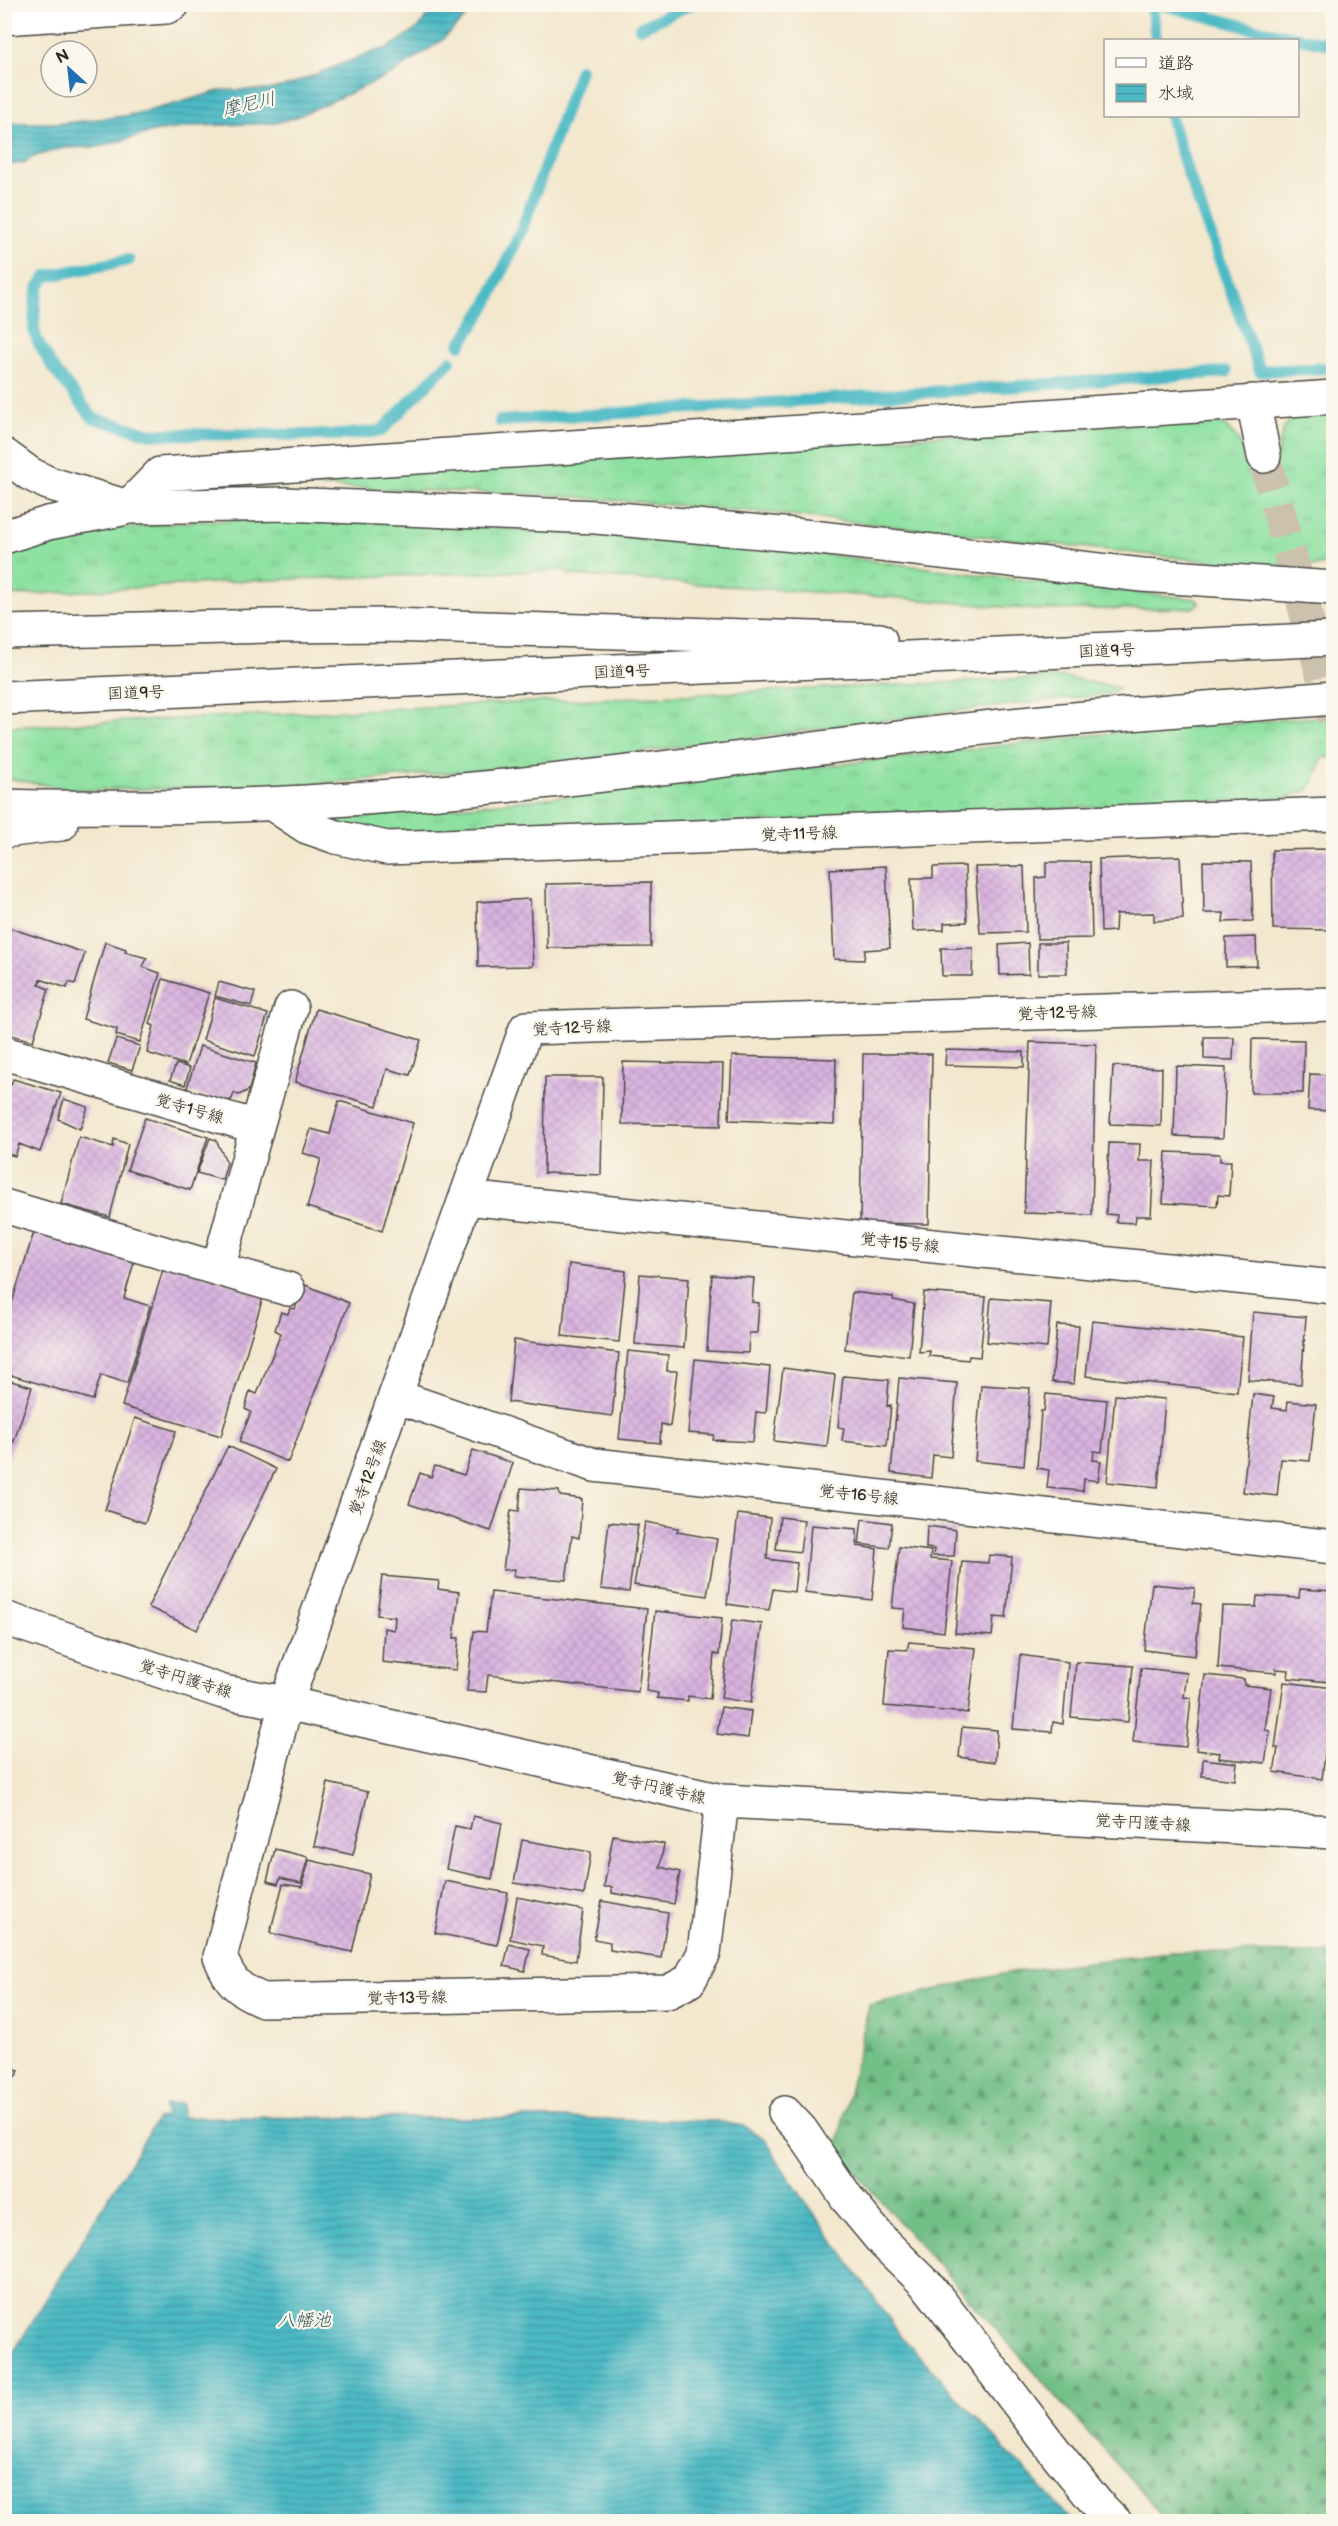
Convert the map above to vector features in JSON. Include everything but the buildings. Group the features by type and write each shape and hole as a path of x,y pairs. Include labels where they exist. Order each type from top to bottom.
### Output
{"main road":[{"path":"4,18 166,7 173,4"},
{"path":"128,507 160,474 1334,397"},
{"path":"1253,401 1264,456"},
{"path":"4,454 30,474 48,483 128,507"},
{"path":"4,537 48,523 128,507 284,504 585,516 794,535 1214,582 1334,588"},
{"name":"国道9号","path":"4,632 389,625 958,642 1239,644"},
{"name":"国道9号","path":"4,698 1334,639"},
{"path":"4,806 274,805 443,792 587,777 1034,722 1334,698"},
{"name":"覚寺11号線","path":"274,805 307,827 336,837 387,848 1334,814"},
{"path":"4,831 209,807"},
{"name":"覚寺12号線","path":"286,1703 526,1028 1334,1004"},
{"path":"218,1269 291,1008"},
{"name":"覚寺1号線","path":"4,1053 256,1127"},
{"name":"覚寺15号線","path":"466,1198 1334,1287"},
{"path":"4,1206 288,1289"},
{"name":"覚寺16号線","path":"396,1396 594,1465 1334,1547"},
{"name":"覚寺円護寺線","path":"4,1618 223,1692 286,1703 722,1801 1334,1832"},
{"name":"覚寺13号線","path":"286,1703 220,1957 228,1977 241,1990 263,2000 668,1992 689,1981 704,1953 722,1801"},
{"path":"785,2113 801,2130 849,2201 884,2243 928,2286 1053,2449 1098,2505 1115,2522"}],"green space":[{"path":"1307,410 1333,410 1333,566 1234,564 772,513 550,495 303,486 203,488 183,485 1206,418 1221,424 1232,432 1240,443 1246,458 1277,458 1285,426 1293,416"},
{"path":"311,519 480,527 790,550 1004,578 1196,599 1199,603 1193,608 1040,610 570,575 565,570 242,581 5,596 5,554 70,536 199,521"},
{"path":"1063,677 1119,688 1114,693 931,714 543,765 276,787 75,790 5,778 4,727"},
{"path":"1333,716 1333,757 1323,758 1310,789 1286,798 386,840 329,826 341,819 587,794 1128,731"},
{"path":"1169,1952 1333,1953 1333,2521 1168,2521 836,2151 869,2005 1011,1972"}],"water":[{"name":"摩尼川","path":"437,4 493,5 469,14 441,41 392,74 294,118 274,123 197,126 153,132 98,147 64,148 35,156 24,163 5,165 5,123 62,123 125,116 222,90 268,90 292,84 369,53 388,48 419,27"},
{"name":"八幡池","path":"182,2103 182,2117 557,2118 716,2121 744,2126 765,2139 786,2174 903,2338 1072,2521 5,2521 5,2366 157,2119 166,2116 165,2105"}],"waterway":[{"path":"640,28 691,4"},
{"path":"1152,4 1156,39"},
{"path":"1159,4 1259,30 1334,45"},
{"path":"460,345 487,304 522,229 580,70"},
{"path":"1170,117 1187,170 1260,371 1334,368"},
{"path":"129,260 47,276 39,286 35,302 34,329 37,340 53,368 93,418 151,434 340,435 381,431 450,361"},
{"path":"500,421 1226,372"}],"tunnel":[{"path":"1264,456 1334,719"}]}
